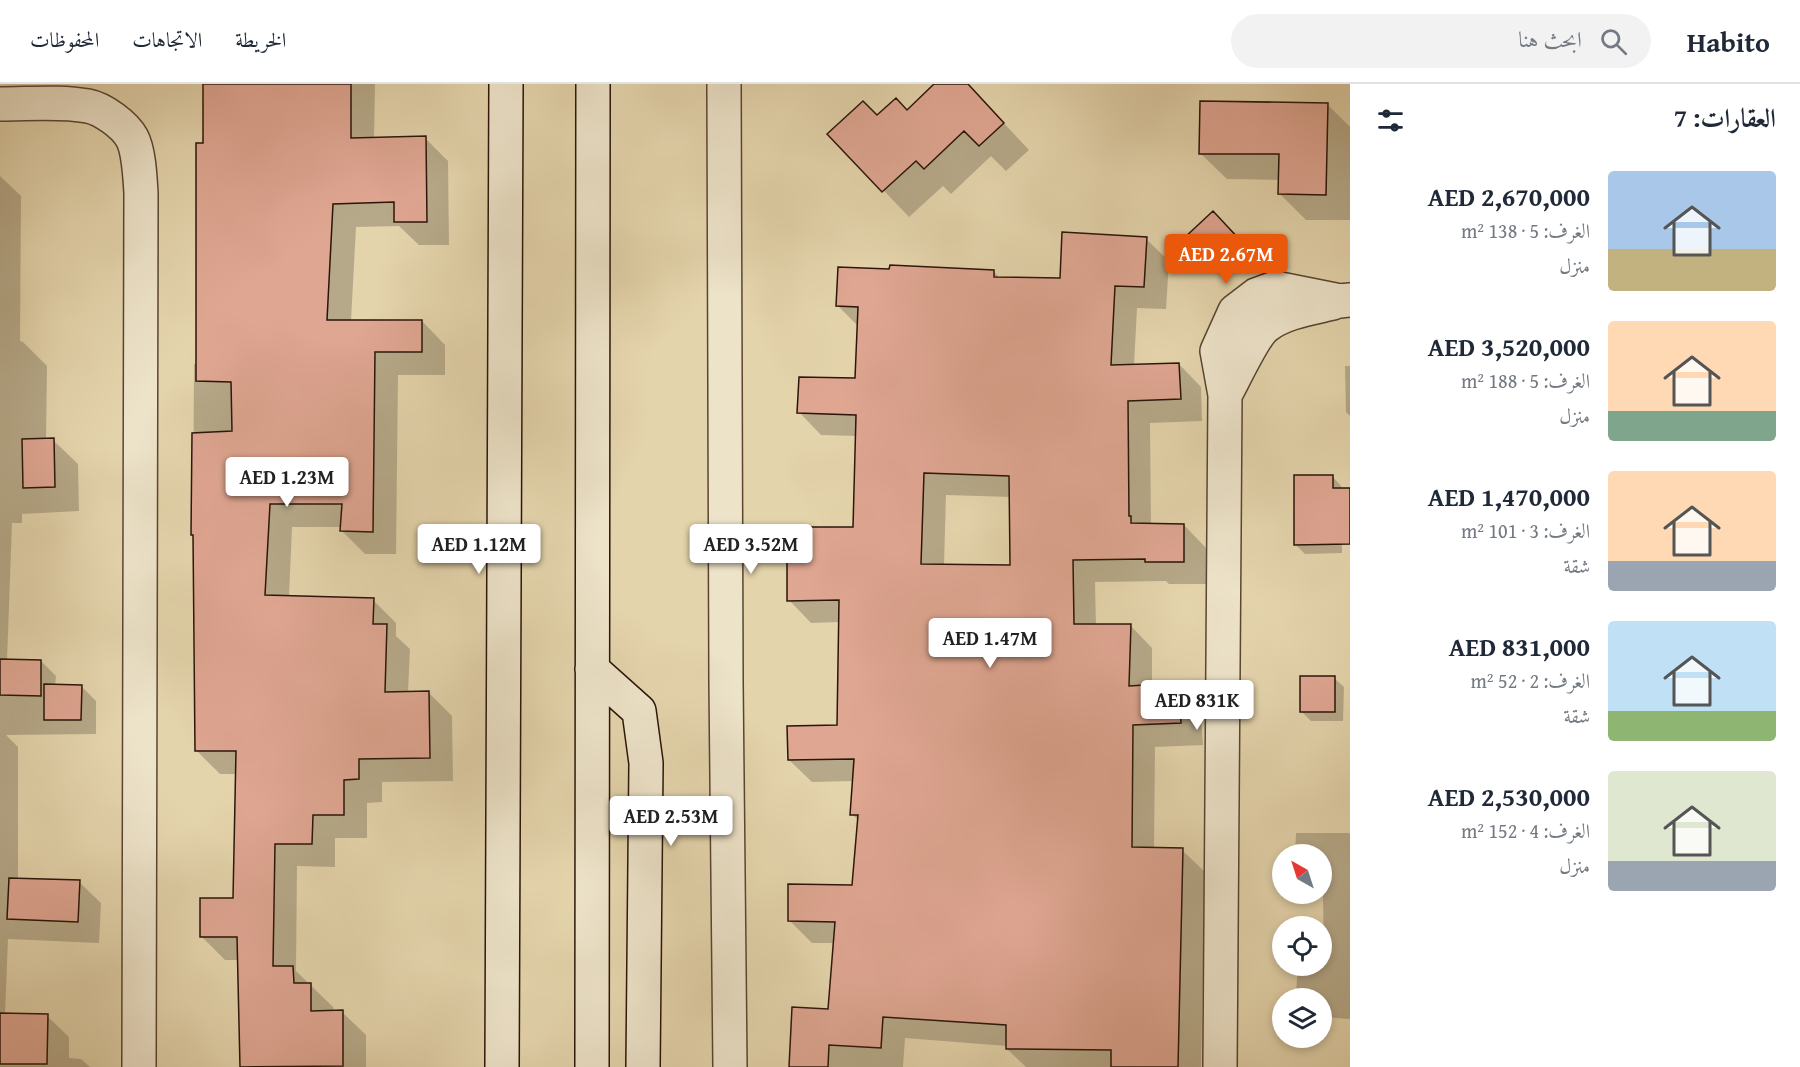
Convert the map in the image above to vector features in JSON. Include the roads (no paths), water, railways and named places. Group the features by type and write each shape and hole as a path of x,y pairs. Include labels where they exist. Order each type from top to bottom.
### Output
{"street":[{"path":"502,1067 506,84"},
{"path":"592,1067 593,84"},
{"path":"724,84 730,1067"},
{"path":"0,104 91,106 115,119 133,139 139,164 141,193 139,1067"},
{"path":"1220,1067 1225,394 1217,351 1235,311 1256,295 1275,288 1345,300"},
{"path":"592,669 639,711 646,763 643,1067"}]}
